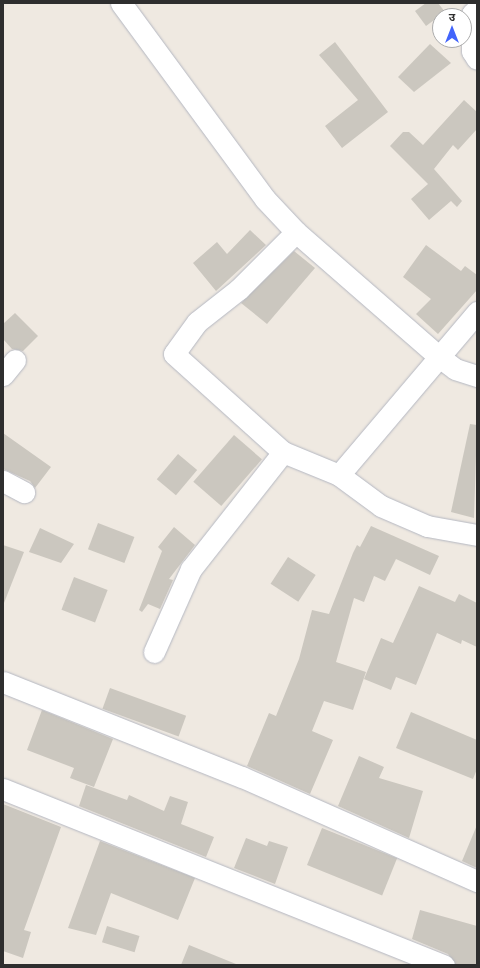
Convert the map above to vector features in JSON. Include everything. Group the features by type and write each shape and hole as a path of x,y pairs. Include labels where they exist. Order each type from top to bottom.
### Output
{"street":[{"path":"121,3 264,199 296,232 438,356 455,369 477,376"},
{"path":"472,48 472,51 477,58"},
{"path":"296,232 239,289 197,322 174,354 283,452 339,475 381,506 427,526 477,535"},
{"path":"339,475 438,356 477,312"},
{"path":"154,652 191,569 283,452"},
{"path":"3,481 24,492"},
{"path":"3,682 242,777 477,881"},
{"path":"3,789 444,965"}],"building":[{"path":"426,3 438,3 442,8 432,8 432,22 426,26 415,11"},
{"path":"335,42 388,112 342,148 325,126 358,100 319,55"},
{"path":"430,44 432,48 434,48 451,63 414,92 398,77"},
{"path":"464,100 477,112 477,129 458,150 453,145 434,169 462,201 457,207 451,201 429,220 411,199 428,184 390,146 403,132 409,132 423,145"},
{"path":"250,230 266,245 216,291 193,263 217,242 227,254"},
{"path":"426,245 461,271 465,266 477,275 477,290 438,334 416,314 431,299 403,277"},
{"path":"294,251 315,268 267,324 241,303"},
{"path":"15,313 38,336 23,351 12,349 3,339 3,324"},
{"path":"470,424 477,425 474,518 451,512"},
{"path":"3,433 51,467 35,488 30,481 3,469"},
{"path":"234,435 262,459 221,506 193,482"},
{"path":"178,454 197,470 176,495 157,479"},
{"path":"98,523 134,537 124,563 88,549"},
{"path":"371,526 439,556 430,575 396,559 385,581 374,576 364,602 354,598 336,662 366,672 353,710 324,701 312,731 333,740 310,794 247,766 269,713 276,716 299,659 312,610 329,614 353,553 357,545 360,547"},
{"path":"174,527 195,545 169,579 173,580 160,609 148,604 142,612 139,610 162,551 158,547"},
{"path":"40,528 74,544 61,563 29,552"},
{"path":"3,545 24,552 4,603 3,603"},
{"path":"288,557 316,575 298,602 271,584"},
{"path":"74,577 108,590 95,623 61,610"},
{"path":"419,586 455,602 459,594 477,603 477,647 462,640 461,644 437,633 416,685 396,677 391,690 364,679 381,638 393,643"},
{"path":"110,688 186,716 179,736 102,709"},
{"path":"42,710 113,739 94,787 70,778 74,768 27,750"},
{"path":"411,712 477,740 477,769 473,779 396,748"},
{"path":"359,756 384,767 379,778 423,791 409,838 338,806"},
{"path":"86,785 127,800 129,795 164,811 170,796 188,802 181,824 214,837 206,857 79,806"},
{"path":"3,804 61,827 24,930 31,932 23,958 3,951"},
{"path":"477,825 477,868 462,861"},
{"path":"322,828 397,858 382,895 307,865"},
{"path":"246,838 267,846 269,841 288,847 275,884 234,868"},
{"path":"100,841 195,878 178,920 111,893 96,935 68,928"},
{"path":"420,910 477,926 477,965 456,965 448,954 412,939"},
{"path":"107,926 140,936 135,952 102,942"},
{"path":"189,945 236,964 236,965 181,965"}]}
